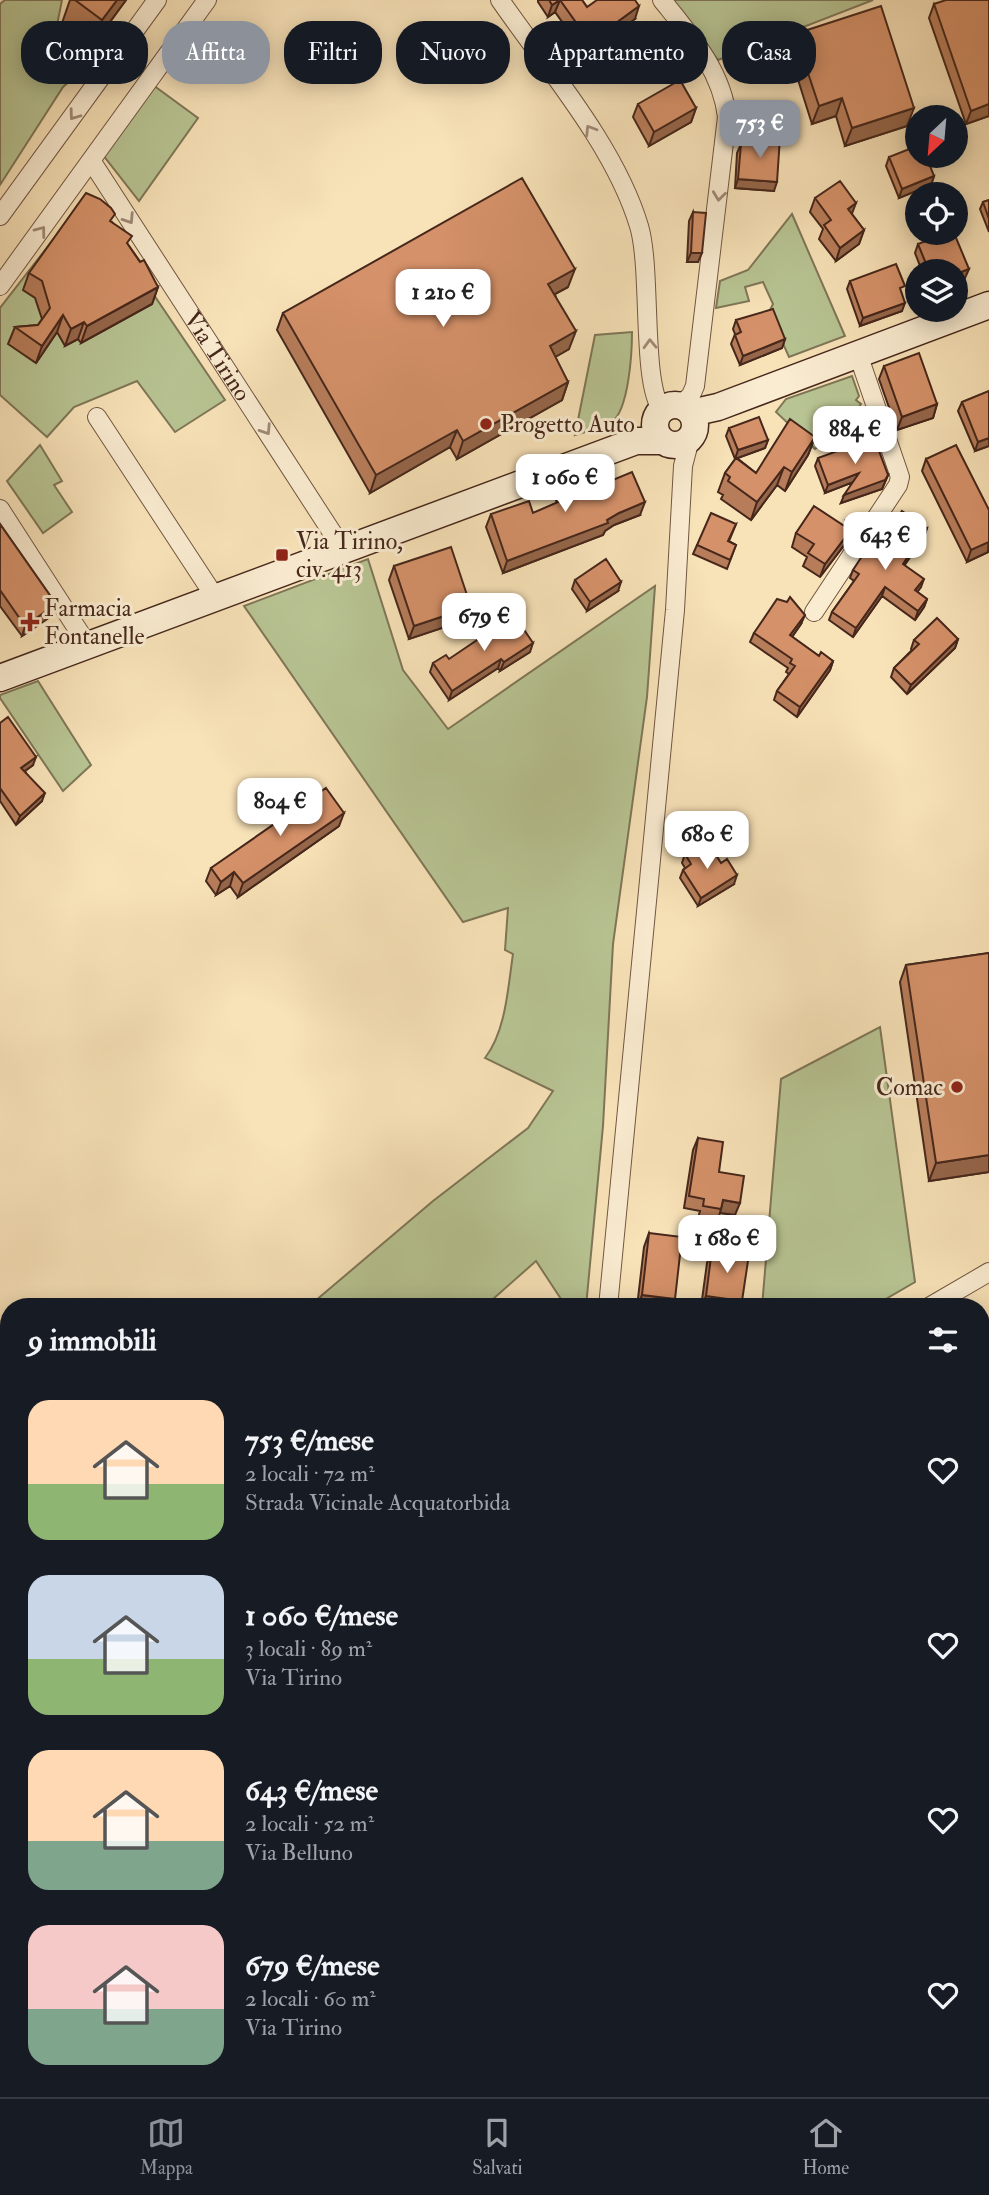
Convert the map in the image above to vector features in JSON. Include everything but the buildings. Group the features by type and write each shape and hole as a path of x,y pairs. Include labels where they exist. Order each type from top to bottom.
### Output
{"street":[{"path":"0,216 157,0"},
{"path":"0,286 208,0"},
{"path":"500,0 582,118 626,192 640,228 644,252 655,399 673,424 683,466 675,610 609,1298"},
{"path":"662,0 709,64 722,89 727,117 673,424"},
{"name":"Via Tirino","path":"92,162 335,537 341,551"},
{"path":"0,678 989,305"},
{"path":"814,612 898,485 900,477 858,354"},
{"path":"97,417 215,597"},
{"path":"0,509 87,644"},
{"path":"944,1298 989,1272"}],"green space":[{"path":"5,0 62,0 58,21 21,21 21,84 66,84 0,185 0,4"},
{"path":"672,0 873,0 816,22 722,21 722,58 718,60 708,47 708,21 688,21"},
{"path":"153,85 198,118 139,201 103,155"},
{"path":"87,196 225,400 175,432 137,381 74,407 47,437 0,395 0,308"},
{"path":"792,214 845,336 789,357 769,312 773,304 763,282 745,287 749,301 716,308 720,281 748,270"},
{"path":"632,332 626,393 618,415 608,424 575,435 595,335"},
{"path":"852,376 859,396 856,400 861,404 845,427 815,449 776,412 786,399"},
{"path":"40,445 62,481 54,485 72,512 43,533 7,481"},
{"path":"368,559 403,670 448,729 655,586 647,697 613,944 603,1126 587,1298 560,1298 536,1261 494,1298 319,1298 433,1201 528,1128 553,1091 485,1058 498,1035 507,994 513,954 505,950 508,908 463,922 244,606"},
{"path":"38,681 91,765 63,791 0,698 0,695"},
{"path":"880,1027 915,1282 887,1298 763,1298 781,1079"}],"place":[{"name":"Progetto Auto","path":"486,424"},
{"name":"Via Tirino, civ. 413","path":"282,555"},
{"name":"Farmacia Fontanelle","path":"30,622"},
{"name":"Comac","path":"957,1087"}]}
